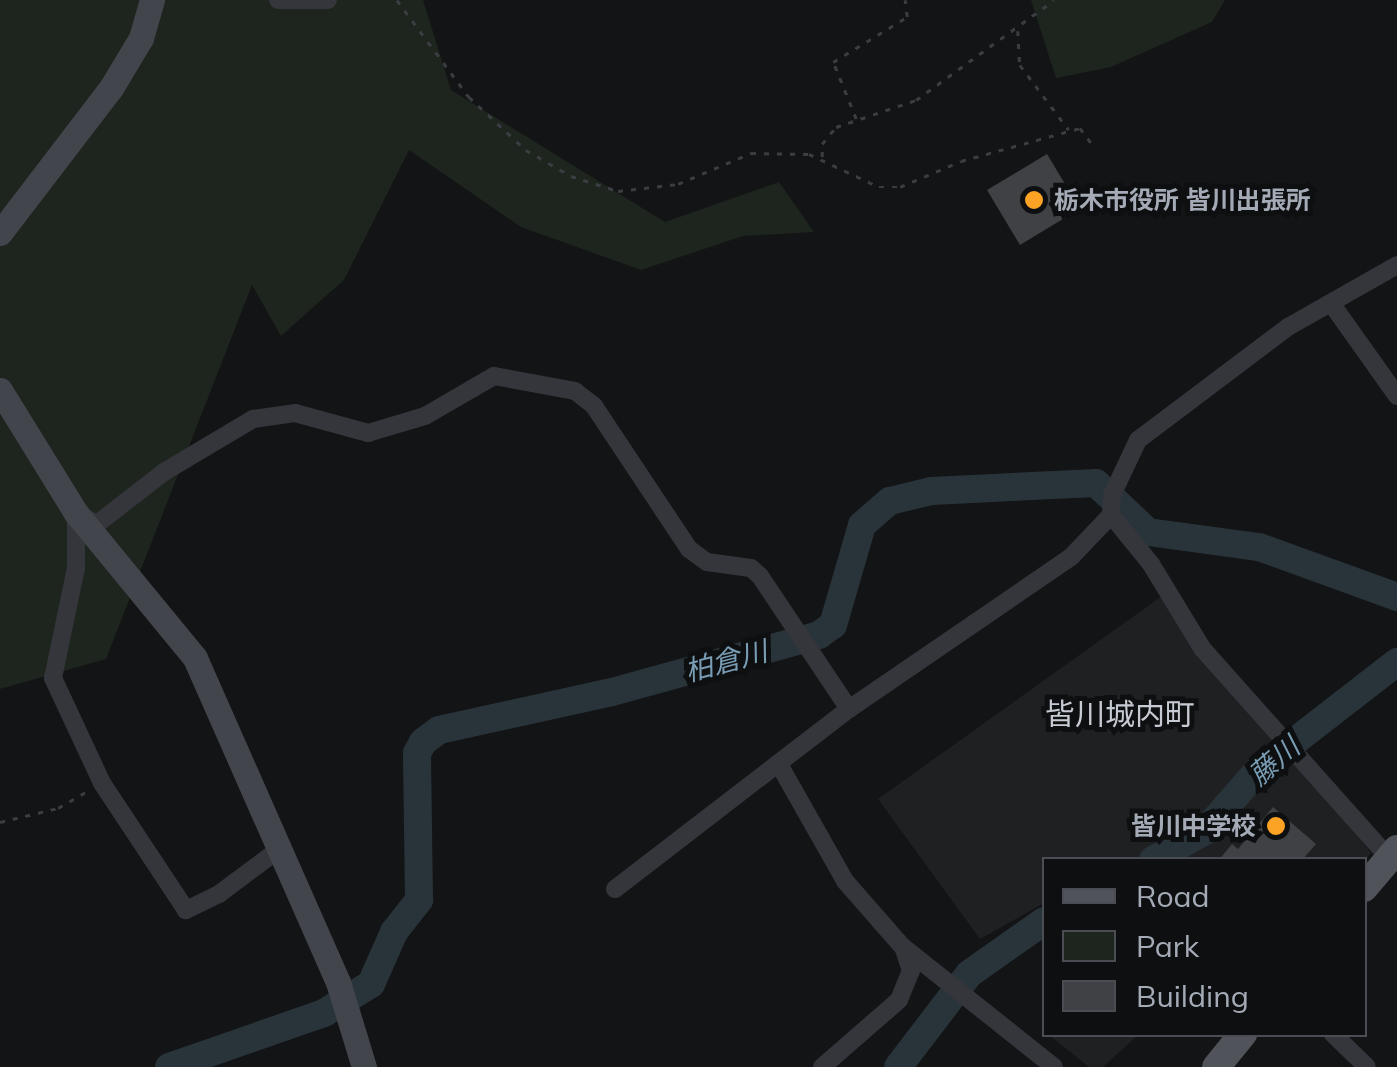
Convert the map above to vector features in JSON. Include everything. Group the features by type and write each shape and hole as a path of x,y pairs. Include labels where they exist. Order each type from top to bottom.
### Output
{"main road":[{"path":"1367,884 1393,853"},
{"path":"1216,1067 1241,1037"}],"street":[{"path":"0,233 110,88 141,38 152,0"},
{"path":"278,0 328,0"},
{"path":"616,890 849,709 1070,557 1110,515 1112,495 1138,440 1330,303 1397,265"},
{"path":"1330,303 1397,396"},
{"path":"76,512 97,524 164,472 253,418 295,413 368,434 384,432 494,376 575,391 594,406 688,549 707,562 751,568 799,629 849,709"},
{"path":"0,390 76,512 195,658 282,846 338,982 364,1067"},
{"path":"76,512 76,568 53,678 102,783 186,910 219,894 282,846"},
{"path":"1110,515 1151,564 1202,648 1393,853"},
{"path":"780,766 845,881 902,946 958,986 1054,1067"},
{"path":"822,1067 898,1000 911,972 902,946"},
{"path":"1336,1037 1367,1067"}],"path":[{"path":"397,0 469,96 526,150 597,186 642,191 678,184 751,154 822,158 879,187 900,187 961,161 1080,128 1093,146"},
{"path":"856,121 834,62 907,17 906,0"},
{"path":"822,158 822,144 836,128 916,100 1018,31 1054,0"},
{"path":"1018,31 1020,65 1070,132"},
{"path":"0,822 58,808 102,783"}],"shaded area":[{"path":"1162,596 1371,853 1367,858 1042,857 1042,904 980,939 878,799"},
{"path":"1052,1037 1136,1037 1103,1067 1089,1067"}],"green space":[{"path":"0,0 423,0 451,90 665,222 779,182 814,232 743,236 641,270 521,227 409,150 344,280 281,336 252,285 106,659 0,689"},
{"path":"1031,0 1225,0 1212,22 1111,67 1056,78"}],"building":[{"name":"栃木市役所 皆川出張所","path":"1047,154 1080,209 1020,245 987,190"},
{"name":"皆川中学校","path":"1273,807 1316,844 1305,857 1221,857 1232,844 1238,849"}],"waterway":[{"name":"柏倉川","path":"169,1067 324,1013 371,984 394,932 419,900 417,753 423,742 439,730 612,692 819,635 833,625 862,525 890,501 931,491 1096,483 1148,532 1259,547 1397,597"},
{"name":"藤川","path":"1158,857 1205,831 1259,769 1397,662"},
{"name":"藤川","path":"898,1067 969,974 1042,922"}],"place":[{"name":"栃木市役所 皆川出張所","path":"1034,200"},
{"name":"皆川中学校","path":"1276,826"}],"district":[{"name":"皆川城内町","path":"1120,714"}]}
